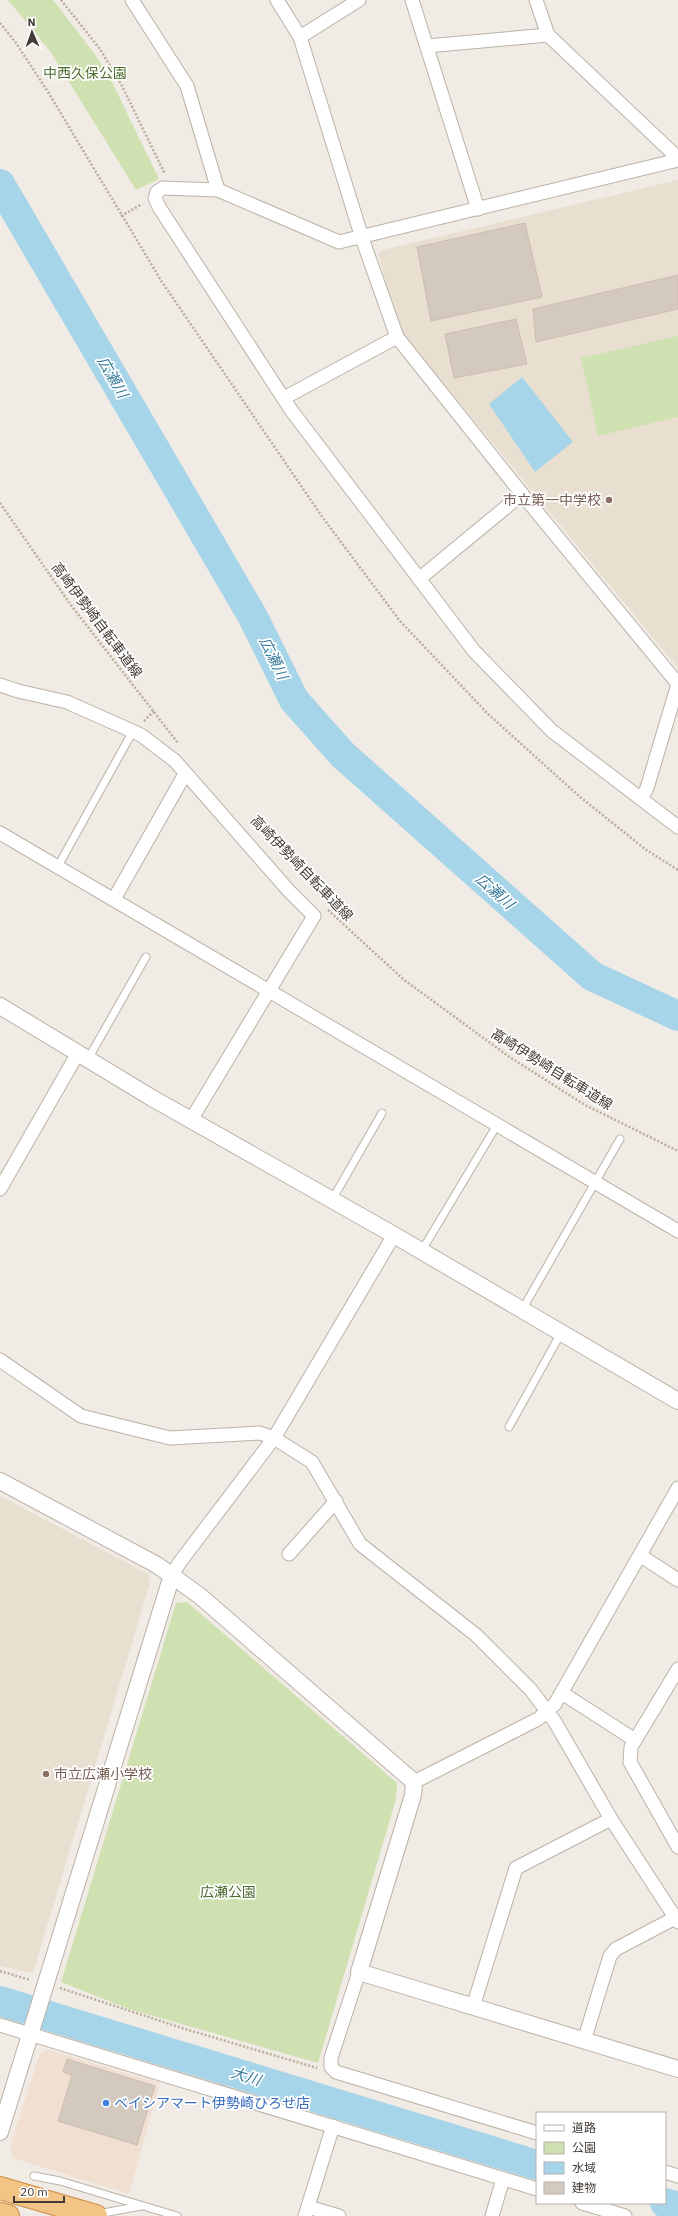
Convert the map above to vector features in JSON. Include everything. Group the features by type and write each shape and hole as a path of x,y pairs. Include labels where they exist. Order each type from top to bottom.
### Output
{"highway":[{"path":"0,2188 94,2215"},
{"path":"0,2214 8,2216"}],"street":[{"path":"132,0 187,86 218,190"},
{"path":"277,0 300,37 362,238 397,337 522,494 678,684 647,788 641,799"},
{"path":"300,37 359,0"},
{"path":"412,0 478,209"},
{"path":"536,0 548,36 678,159"},
{"path":"426,46 548,36"},
{"path":"678,159 362,238 339,242 218,190 163,188 157,192 155,198 158,208 284,398 474,651 552,730 678,827"},
{"path":"284,398 397,337"},
{"path":"419,579 522,494"},
{"path":"0,685 18,691 67,702 133,731 175,761 289,891 314,916 191,1120"},
{"path":"114,899 185,774"},
{"path":"0,833 57,868 114,899 270,990 678,1231"},
{"path":"0,1006 191,1120 394,1235 678,1401"},
{"path":"2,1183 83,1056"},
{"path":"0,2132 172,1575 180,1562 274,1438 394,1235"},
{"path":"0,1361 81,1416 170,1438 260,1433 274,1438 312,1462 360,1544 431,1598 476,1635 531,1690 548,1712 611,1819 676,1920 616,1949 610,1956 584,2041"},
{"path":"0,1481 172,1575 200,1596 414,1782"},
{"path":"414,1782 538,1719 548,1712 562,1694 678,1488"},
{"path":"289,1554 336,1501"},
{"path":"640,1556 678,1580"},
{"path":"678,1669 631,1747 630,1762 678,1847"},
{"path":"562,1694 635,1740"},
{"path":"414,1782 413,1795 332,2058 331,2067 336,2072 536,2134"},
{"path":"473,2007 516,1868 611,1819"},
{"path":"359,1972 678,2069"},
{"path":"0,2025 30,2031 536,2189"},
{"path":"333,2126 307,2211 338,2216"},
{"path":"666,2172 678,2176"},
{"path":"492,2216 503,2179"},
{"path":"585,2204 625,2216"}],"lane":[{"path":"57,868 133,731"},
{"path":"83,1056 146,957"},
{"path":"332,1200 382,1113"},
{"path":"421,1252 497,1125"},
{"path":"522,1310 620,1139"},
{"path":"509,1427 561,1333"},
{"path":"34,2176 60,2181 177,2216"},
{"path":"94,2215 144,2206"}],"path":[{"path":"61,0 100,49 122,86 166,176"},
{"path":"0,24 16,43 48,92 121,216 162,282 318,512 400,621 488,714 579,796 645,849 678,870"},
{"path":"121,216 144,202"},
{"name":"高崎伊勢崎自転車道線","path":"0,503 70,604 180,746"},
{"name":"高崎伊勢崎自転車道線","path":"326,908 403,979 508,1056 585,1105 678,1152"},
{"path":"0,1971 44,1987 315,2068 331,2067"}],"shaded area":[{"name":"市立第一中学校","path":"678,180 678,668 401,332 378,255 382,250"},
{"name":"市立広瀬小学校","path":"0,1496 148,1574 150,1583 33,1973 0,1966"},
{"path":"49,2050 160,2083 129,2194 13,2158 10,2147 40,2053"}],"green space":[{"name":"中西久保公園","path":"8,0 53,0 94,53 111,80 159,179 136,190 50,51"},
{"path":"678,336 678,417 598,436 581,358"},
{"name":"広瀬公園","path":"187,1602 397,1783 396,1799 318,2063 129,2009 61,1982 176,1603"}],"water":[{"path":"522,377 573,442 535,472 489,404"}],"building":[{"path":"525,223 542,297 431,321 417,247"},
{"path":"678,275 678,309 536,342 533,309"},
{"path":"516,319 527,364 454,378 445,334"},
{"name":"ベイシアマート伊勢崎ひろせ店","path":"67,2059 155,2086 137,2145 58,2121 72,2075 63,2072"}],"waterway":[{"name":"広瀬川","path":"0,184 253,617 294,700 343,755 592,976 678,1016"},
{"name":"大川","path":"0,2001 536,2165"},
{"name":"大川","path":"666,2203 678,2207"}],"place":[{"name":"市立第一中学校","path":"609,500"},
{"name":"市立広瀬小学校","path":"46,1774"},
{"name":"ベイシアマート伊勢崎ひろせ店","path":"106,2103"}]}
